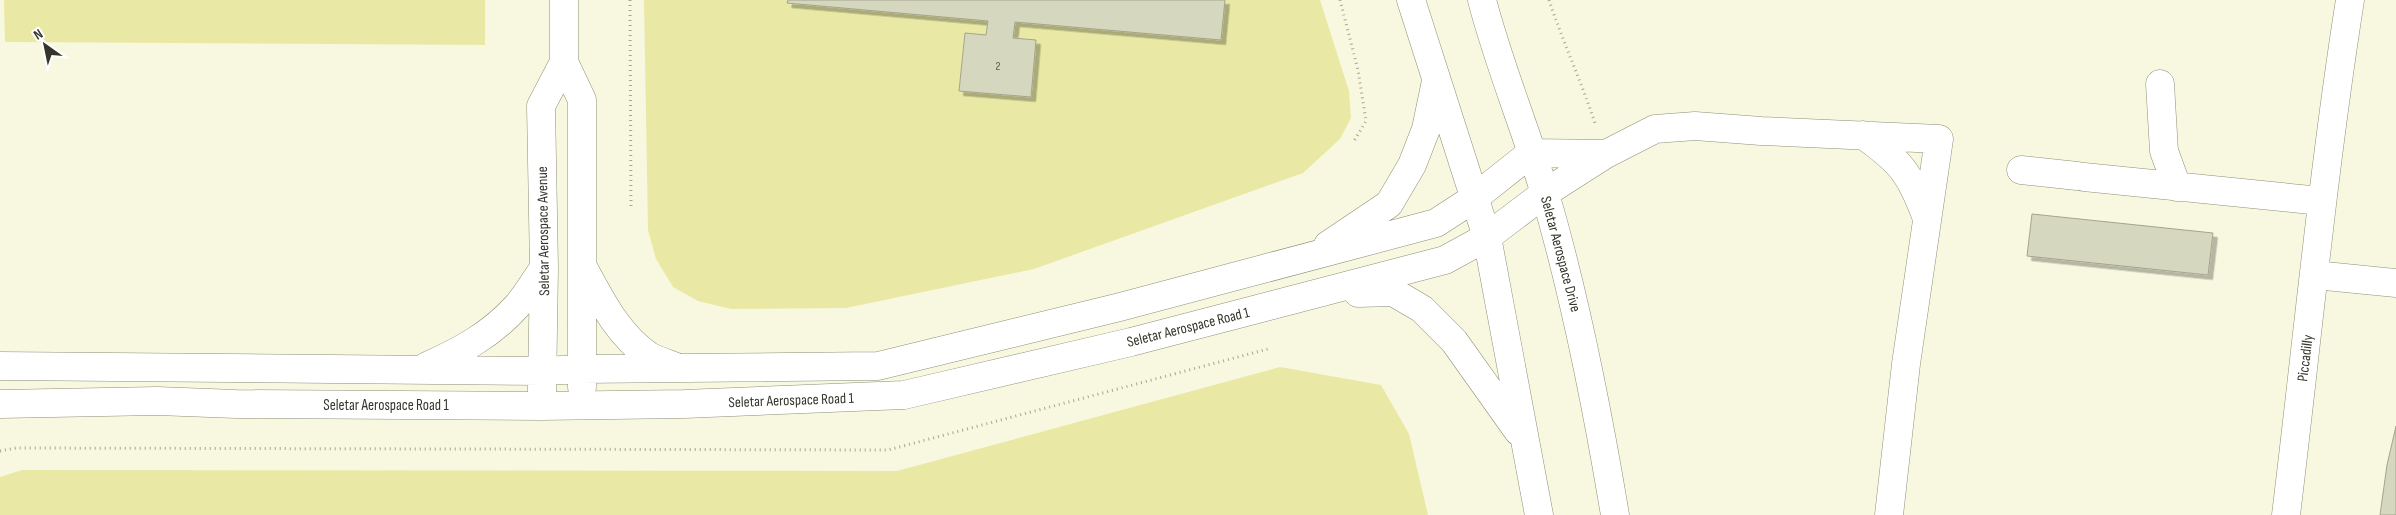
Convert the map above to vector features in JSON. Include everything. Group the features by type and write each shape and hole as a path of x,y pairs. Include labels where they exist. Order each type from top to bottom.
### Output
{"street":[{"name":"Seletar Aerospace Avenue","path":"564,0 564,62 582,100 582,406"},
{"path":"1411,0 1487,238 1539,515"},
{"name":"Seletar Aerospace Drive","path":"1482,0 1492,38 1545,193 1582,338 1615,515"},
{"name":"Piccadilly","path":"2286,515 2315,275 2321,201 2350,0"},
{"name":"Seletar Aerospace Avenue","path":"541,406 544,268 541,106 564,62"},
{"path":"1305,259 1389,204 1412,165 1426,129 1436,78"},
{"path":"2160,84 2164,151 2177,187"},
{"name":"Seletar Aerospace Road 1","path":"0,404 156,401 246,404 582,406 904,395 1131,342 1445,260 1487,238 1545,193 1606,154 1655,129 1695,126 1939,139 1926,217"},
{"path":"1863,134 1897,162 1915,186 1926,217 1906,364 1889,515"},
{"path":"1531,153 1606,154"},
{"name":"Seletar Aerospace Road 1","path":"0,366 543,371 878,366 1305,259 1436,223 1473,199 1531,153"},
{"path":"2021,170 2321,201"},
{"path":"582,266 608,311 626,336 650,356 680,368"},
{"path":"422,369 458,352 491,331 518,305 544,268"},
{"path":"2315,275 2396,283"},
{"path":"1317,293 1393,292 1422,309 1454,341 1524,441"},
{"path":"156,401 157,368"}],"path":[{"path":"630,0 631,208"},
{"path":"1340,0 1358,70 1366,121 1354,141"},
{"path":"1549,0 1567,53 1580,78 1606,154"}],"green space":[{"path":"4,0 485,0 485,45 5,42"},
{"path":"644,0 1320,0 1349,91 1351,118 1340,139 1303,173 1034,269 846,308 731,309 698,301 673,287 656,259 648,230"},
{"path":"1280,367 1381,385 1409,434 1428,515 0,515 0,477 22,470 897,471"}],"building":[{"path":"788,0 1225,0 1221,40 1015,22 1013,38 1036,40 1031,97 959,91 965,33 986,35 988,21 787,3"},
{"path":"2032,214 2213,233 2208,275 2027,256"},
{"path":"2396,426 2396,515 2380,515 2387,465"}]}
